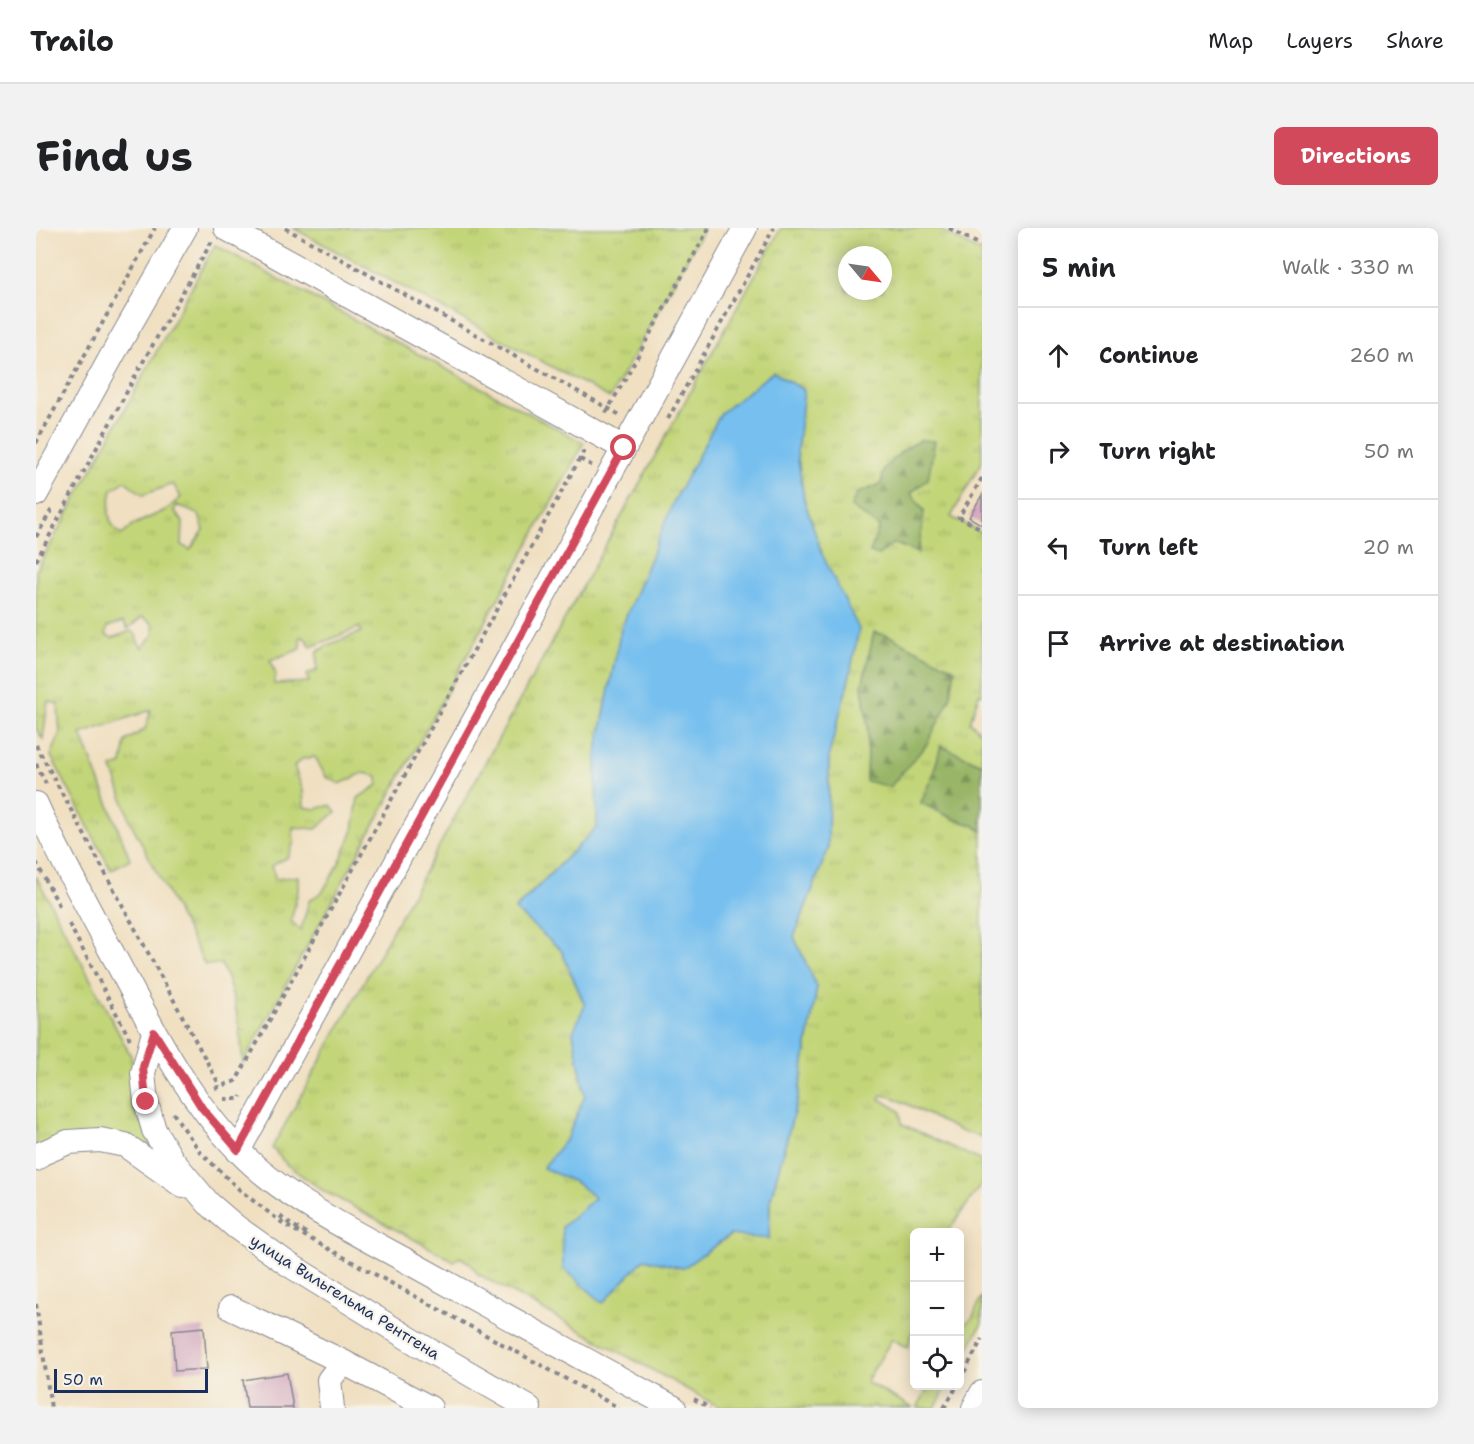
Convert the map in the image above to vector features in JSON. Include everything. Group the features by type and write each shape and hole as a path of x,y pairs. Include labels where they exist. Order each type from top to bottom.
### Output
{"street":[{"path":"36,494 112,354 185,228"},
{"path":"238,1150 746,228"},
{"path":"219,234 624,448"},
{"path":"36,804 44,841 154,1032 202,1108 258,1170 345,1227 684,1403"},
{"name":"улица Вильгельма Рентгена","path":"154,1032 143,1073 146,1102 154,1130 172,1160 208,1203 236,1227 288,1264 528,1408"},
{"path":"36,1159 40,1154 68,1142 100,1140 125,1145 208,1203"},
{"path":"231,1308 343,1362 430,1408"},
{"path":"332,1408 329,1380 343,1362"},
{"path":"974,1408 982,1393"}],"path":[{"path":"36,443 155,228"},
{"path":"285,228 637,425"},
{"path":"212,1089 236,1081 709,228"},
{"path":"663,427 774,228"},
{"path":"949,228 982,246"},
{"path":"36,561 139,369 219,234"},
{"path":"982,478 959,517 982,528"},
{"path":"36,745 220,1086"},
{"path":"36,1304 51,1408"},
{"path":"964,1373 982,1339"},
{"path":"944,1408 955,1390"},
{"path":"684,1403 710,1408"}],"green space":[{"path":"293,228 704,228 610,398"},
{"path":"781,228 937,228 982,253 982,461 951,517 982,533 982,695 979,694 970,722 982,733 982,764 941,747 921,803 982,831 982,1137 960,1131 893,1097 882,1095 880,1099 900,1111 902,1124 982,1161 982,1183 951,1228 910,1228 910,1340 908,1348 892,1339 866,1382 913,1408 721,1408 478,1274 470,1263 460,1257 454,1261 324,1191 287,1165 272,1148","holes":["773,372 804,390 797,452 804,499 822,554 849,679 829,754 828,849 794,937 817,987 798,1097 770,1201 769,1238 731,1235 683,1268 644,1259 603,1302 562,1227 595,1198 577,1183 544,1168 567,1138 585,1096 573,1033 585,1006 561,950 515,909 597,827 596,755 621,629 673,503 721,413","920,440 911,493 924,511 918,553 893,543 879,555 870,553 879,527 852,507 856,494 881,484 884,469 901,452","875,632 891,637 954,670 890,786 866,780 868,727 862,686"]},
{"path":"215,245 584,443 243,1063 236,1012 221,964 205,965 131,823 112,768 122,764 126,741 145,729 151,710 81,734 130,859 111,870 51,756 60,734 58,704 48,701 43,739 36,729 36,571","holes":["125,481 143,495 173,484 181,497 166,510 133,525 122,535 110,520 112,490","177,505 199,515 204,530 190,550 182,545 183,522 174,510","142,617 152,623 154,634 142,648 136,635 131,631 112,638 106,635 107,627 123,622 128,629","360,627 361,632 328,645 317,652 317,670 307,675 309,682 274,684 276,674 270,660 301,649 300,637 305,638 311,647","315,757 326,777 340,784 363,773 378,776 378,785 358,798 353,830 339,864 323,891 309,901 301,930 291,921 298,891 298,876 276,879 271,866 288,857 294,842 293,827 316,829 336,812 331,805 315,809 304,807 303,791 294,766 302,759"]},
{"path":"920,440 935,441 928,479 911,493 924,511 918,553 894,543 878,555 870,553 879,527 851,507 856,494 881,484 884,469 901,452"},
{"path":"874,632 891,637 955,669 950,699 927,744 890,787 866,781 868,727 862,686"},
{"path":"941,746 982,764 982,831 921,803"},
{"path":"36,876 135,1064 132,1103 152,1143 138,1147 36,1151"},
{"path":"982,1296 982,1323 964,1357 964,1325 972,1318"},
{"path":"927,1390 945,1390 935,1408 917,1408"}],"water":[{"path":"773,372 804,390 797,452 804,499 822,554 859,629 849,679 829,754 828,849 794,937 817,987 798,1097 770,1201 769,1239 730,1235 683,1268 644,1259 603,1303 563,1268 562,1227 595,1198 577,1183 543,1168 567,1138 585,1096 573,1032 585,1005 561,950 515,910 597,827 596,755 621,629 673,503 721,413"}],"building":[{"path":"982,495 982,525 969,517"},
{"path":"204,1327 207,1369 175,1371 172,1330"},
{"path":"287,1373 293,1408 247,1408 243,1380"}],"route":[{"path":"146,1102 143,1067 154,1032 202,1108 238,1150 624,448"}]}
